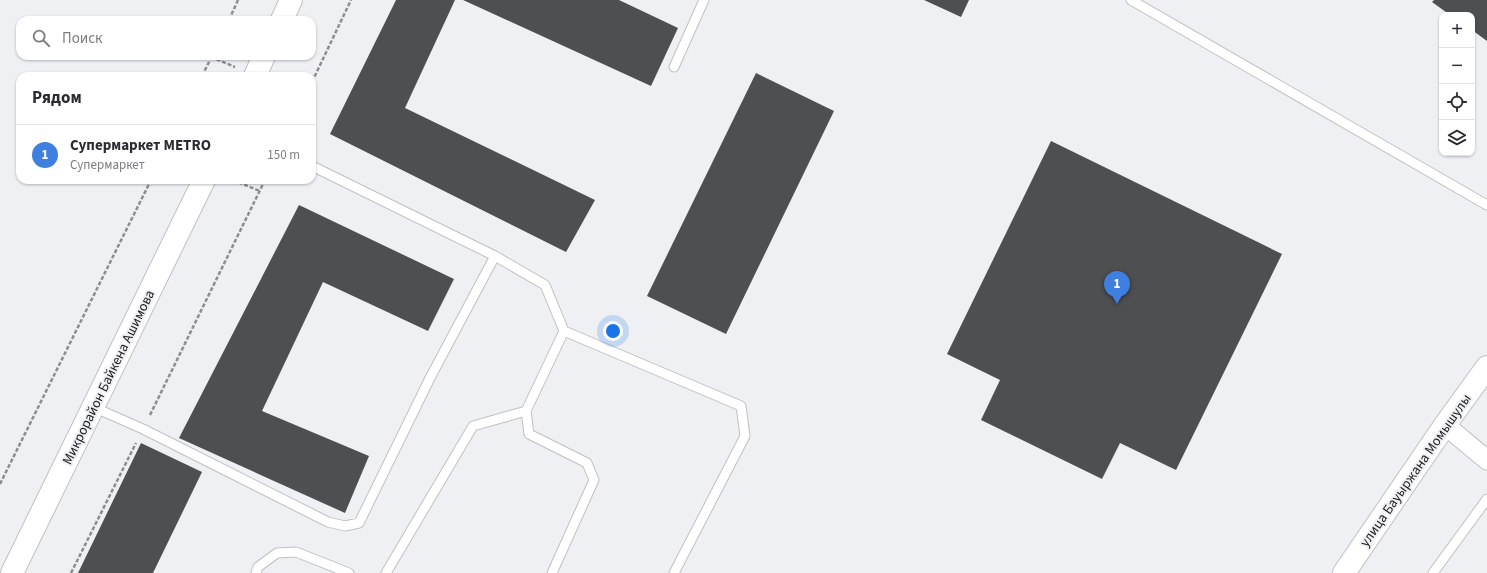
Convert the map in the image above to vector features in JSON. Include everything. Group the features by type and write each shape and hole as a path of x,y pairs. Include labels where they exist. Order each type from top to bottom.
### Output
{"street":[{"path":"284,16 291,0"},
{"path":"257,72 262,60"},
{"name":"Микрорайон Байкена Ашимова","path":"12,573 202,184"},
{"name":"улица Бауыржана Момышулы","path":"1344,573 1445,425 1487,367"},
{"path":"1445,425 1487,460"}],"lane":[{"path":"674,67 704,0"},
{"path":"1131,0 1487,205"},
{"path":"316,168 495,256 545,285 564,331 741,406 745,436 674,573"},
{"path":"93,408 143,429 328,522 345,526 359,523 430,378 495,256"},
{"path":"552,573 594,480 587,463 529,434 526,412 564,331"},
{"path":"386,573 472,426 526,412"},
{"path":"1433,573 1487,498"},
{"path":"256,573 258,566 277,553 296,552 349,573"}],"path":[{"path":"231,16 238,0"},
{"path":"316,74 351,0"},
{"path":"204,72 210,60"},
{"path":"0,484 149,184"},
{"path":"243,184 260,191"},
{"path":"71,573 263,184"}],"building":[{"path":"396,0 455,0 405,108 595,200 566,252 330,134"},
{"path":"463,0 619,0 678,28 651,86"},
{"path":"924,0 969,0 961,17"},
{"path":"1434,0 1487,0 1487,41 1475,32 1475,12 1446,12 1432,2"},
{"path":"756,73 834,111 726,334 647,296"},
{"path":"1051,141 1282,254 1176,470 1120,443 1102,479 981,420 1000,380 947,354"},
{"path":"299,205 454,279 428,331 323,282 262,411 369,456 345,513 179,438"},
{"path":"141,443 202,472 153,573 78,573"}],"place":[{"name":"Супермаркет METRO","path":"1117,304"}]}
